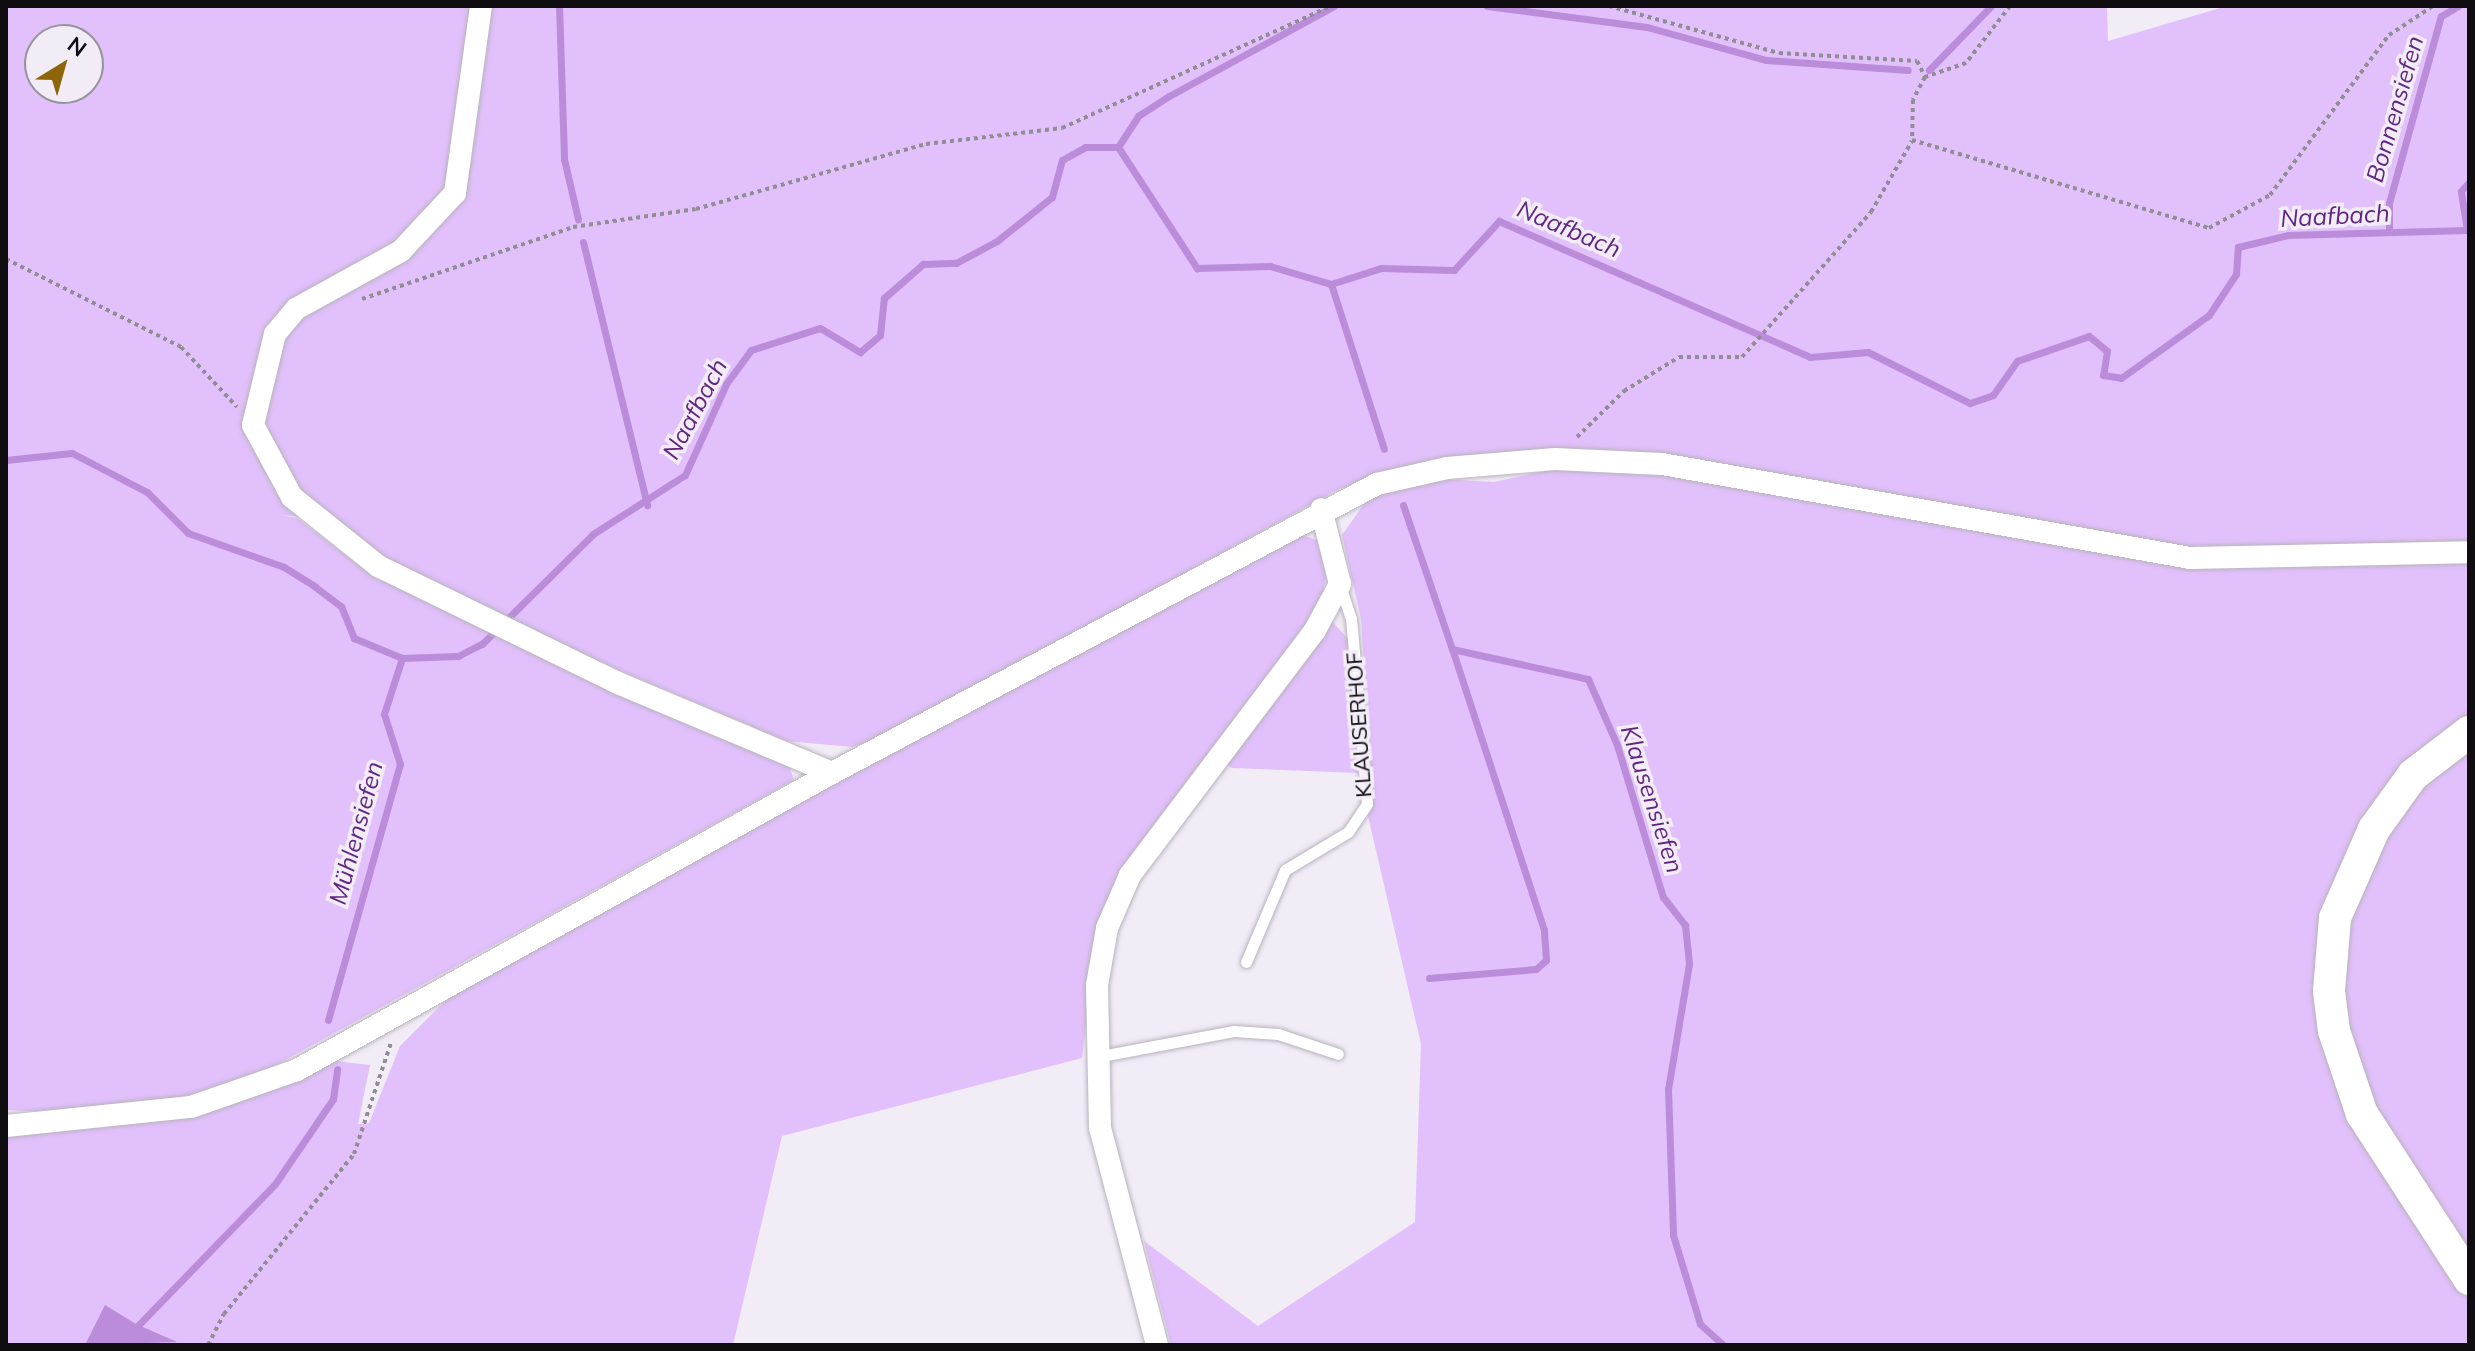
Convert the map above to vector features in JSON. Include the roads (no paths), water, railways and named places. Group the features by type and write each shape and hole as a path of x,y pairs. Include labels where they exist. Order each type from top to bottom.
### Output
{"main road":[{"path":"2469,732 2413,775 2374,829 2335,918 2329,991 2334,1031 2362,1114 2469,1279"}],"street":[{"path":"481,6 455,193 401,251 296,309 275,334 253,425 292,497 334,538 508,629 832,773"},
{"path":"6,1126 191,1107 297,1070 832,773 1321,509 1377,484 1447,468 1555,459 1662,464 2190,558 2469,552"},
{"path":"1157,1345 1100,1128 1095,1057 1107,928 1130,875 1314,632 1340,584 1321,509"}],"lane":[{"name":"KLAUSERHOF","path":"1246,962 1285,870 1348,832 1367,804 1351,619 1340,584"},
{"path":"1095,1057 1234,1031 1278,1034 1338,1054"}],"waterway":[{"path":"559,6 564,159 578,219"},
{"path":"1118,147 1138,116 1334,6"},
{"path":"1487,6 1647,27 1766,60 1908,70"},
{"path":"1929,70 1991,6"},
{"name":"Bonnensiefen","path":"2389,231 2389,203 2441,16 2458,6"},
{"name":"Naafbach","path":"6,460 72,453 147,492 188,533 284,567 314,586 341,606 354,638 402,658 458,656 482,644 593,534 685,475 726,384 751,350 820,328 860,352 880,335 884,298 923,264 956,263 997,241 1052,197 1062,160 1085,147 1118,147 1197,268 1270,266 1331,284 1381,268 1454,270 1499,221 1810,357 1868,352 1970,403 1993,395 2017,361 2089,336 2107,351 2103,375 2121,378 2209,315 2236,274 2238,247 2288,235 2467,230 2461,191 2469,182"},
{"path":"583,242 647,505"},
{"name":"Klausensiefen","path":"1331,284 1384,449"},
{"name":"Klausensiefen","path":"1403,505 1452,649 1588,679 1617,745 1663,897 1685,925 1689,964 1668,1089 1673,1235 1700,1324 1723,1345"},
{"path":"1429,978 1536,969 1546,960 1544,930 1452,649"},
{"name":"Mühlensiefen","path":"328,1020 400,764 384,714 402,658"},
{"name":"Mühlensiefen","path":"119,1345 275,1184 333,1099 337,1069"}]}
